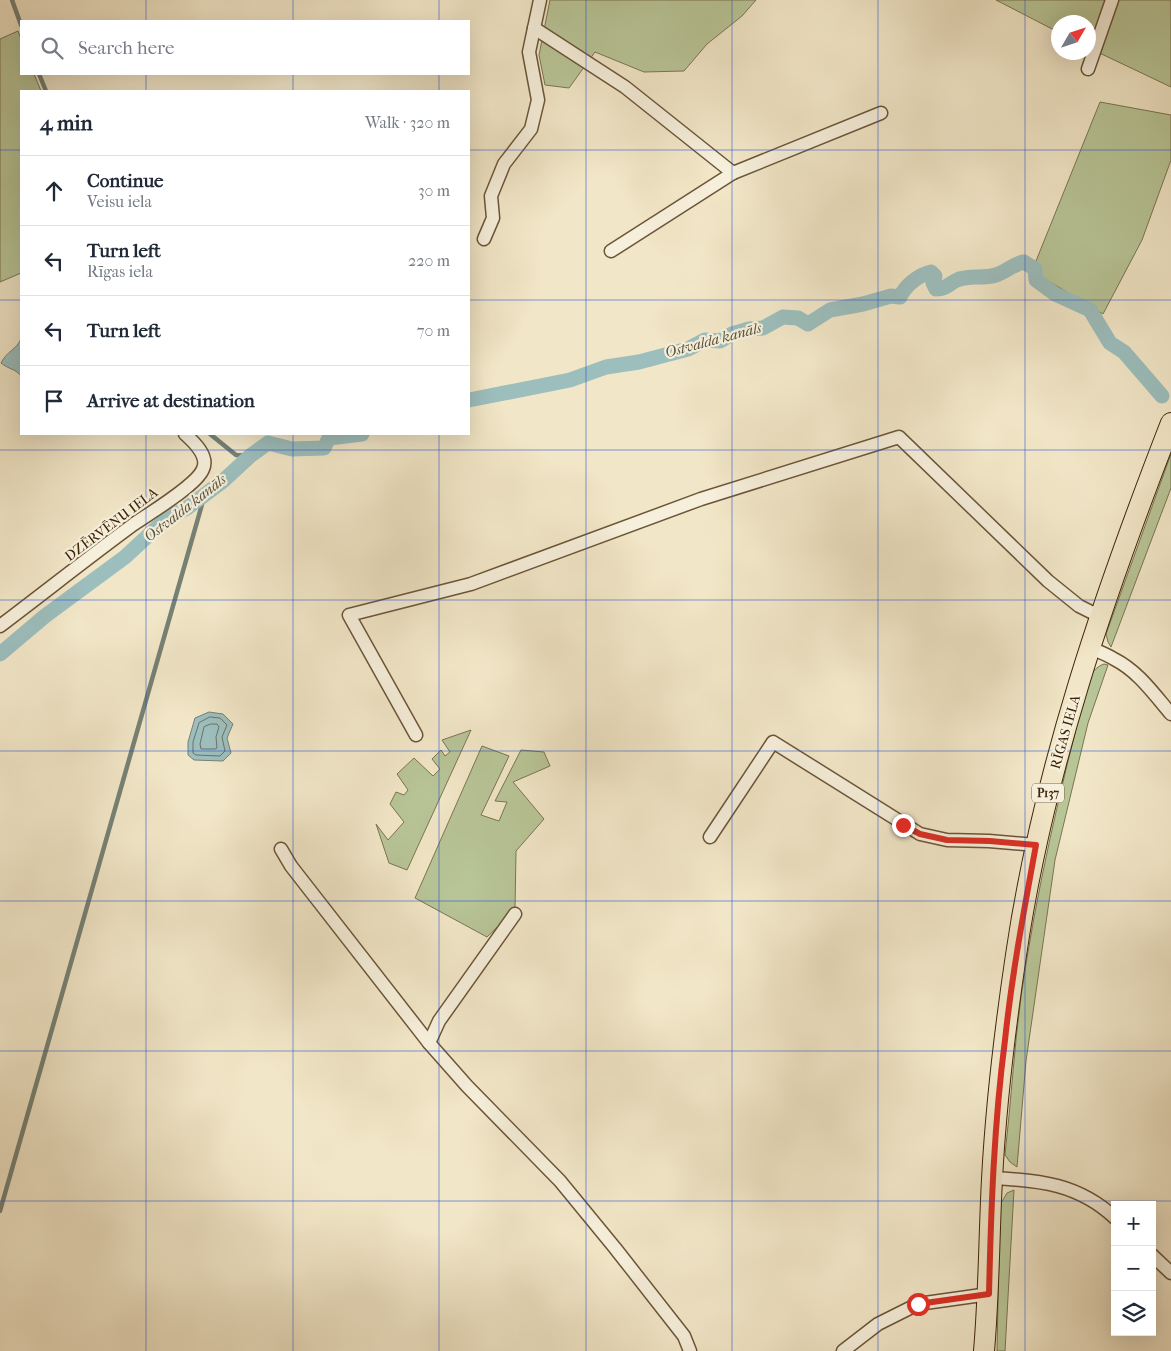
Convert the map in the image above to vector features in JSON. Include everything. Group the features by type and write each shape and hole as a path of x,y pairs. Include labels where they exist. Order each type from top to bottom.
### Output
{"main road":[{"name":"RĪGAS IELA","path":"984,1351 989,1294 992,1178 1004,1041 1016,952 1036,845 1048,792 1099,616 1171,423"}],"street":[{"path":"484,239 493,218 491,196 504,164 531,129 538,100 529,52 540,0"},
{"path":"1088,69 1112,0"},
{"path":"534,28 625,86 733,173"},
{"path":"611,251 733,173 881,113"},
{"name":"DZĒRVĒNU IELA","path":"0,626 135,523 192,483 203,470 205,460 199,449 186,435"},
{"path":"416,735 349,616 471,584 701,499 900,437 1048,581 1079,606 1099,616"},
{"path":"1089,648 1126,666 1140,678 1171,714"},
{"path":"710,837 774,742 920,834 947,840 1036,845"},
{"path":"281,849 291,866 429,1043 467,1086 560,1181 684,1336 690,1351"},
{"path":"429,1043 439,1021 515,914"},
{"path":"992,1178 1020,1179 1062,1186 1087,1196 1111,1214"},
{"path":"1156,1259 1171,1273"},
{"path":"843,1351 878,1324 918,1304 989,1294"}],"green space":[{"path":"550,0 756,0 742,16 707,44 684,71 644,72 595,52 569,88 545,85 539,55"},
{"path":"996,0 1171,0 1171,87 1096,51 1096,15 1051,15 1051,28"},
{"path":"18,31 20,36 20,75 34,75 41,90 20,90 20,273 0,282 0,39"},
{"path":"1100,102 1171,115 1171,160 1142,240 1103,314 1032,271"},
{"path":"1171,454 1171,488 1111,647 1106,634"},
{"path":"1104,664 1108,665 1088,723 1055,860 1026,1061 1017,1167 1005,1155 1027,957 1050,839 1088,682 1094,671"},
{"path":"471,730 407,870 389,863 376,824 388,840 404,822 390,804 396,792 404,795 408,790 397,774 414,758 433,776 440,769 432,759 441,750 445,756 450,752 442,740"},
{"path":"482,746 509,756 481,815 499,821 507,802 495,801 521,750 544,752 550,766 513,782 544,819 516,851 515,910 487,937 415,898"},
{"path":"1014,1190 1005,1351 997,1351 1000,1205 1007,1193"}],"water":[{"path":"20,341 20,375 1,363"},
{"path":"209,712 223,714 233,724 227,738 231,753 223,761 194,760 188,755 188,742 195,718"}],"waterway":[{"path":"12,0 20,22"},
{"path":"39,75 46,90"},
{"name":"Ostvalda kanāls","path":"470,400 570,380 606,367 639,362 688,349 705,340 720,341 732,334 749,329 763,328 783,317 798,318 808,324 830,310 863,304 891,296 900,297 912,282 931,272 935,276 933,283 936,289 940,289 962,279 996,275 1016,264 1024,262 1035,269 1036,280 1055,294 1090,310 1110,343 1124,352 1162,396"},
{"path":"211,435 236,455 250,456"},
{"name":"Ostvalda kanāls","path":"0,654 45,616 125,557 165,520 187,508 268,443 292,449 324,448 329,438 354,435"},
{"path":"0,1211 205,494"}],"route":[{"path":"903,825 920,834 947,840 1036,845 1016,952 1004,1041 992,1178 989,1294 918,1304"}]}
